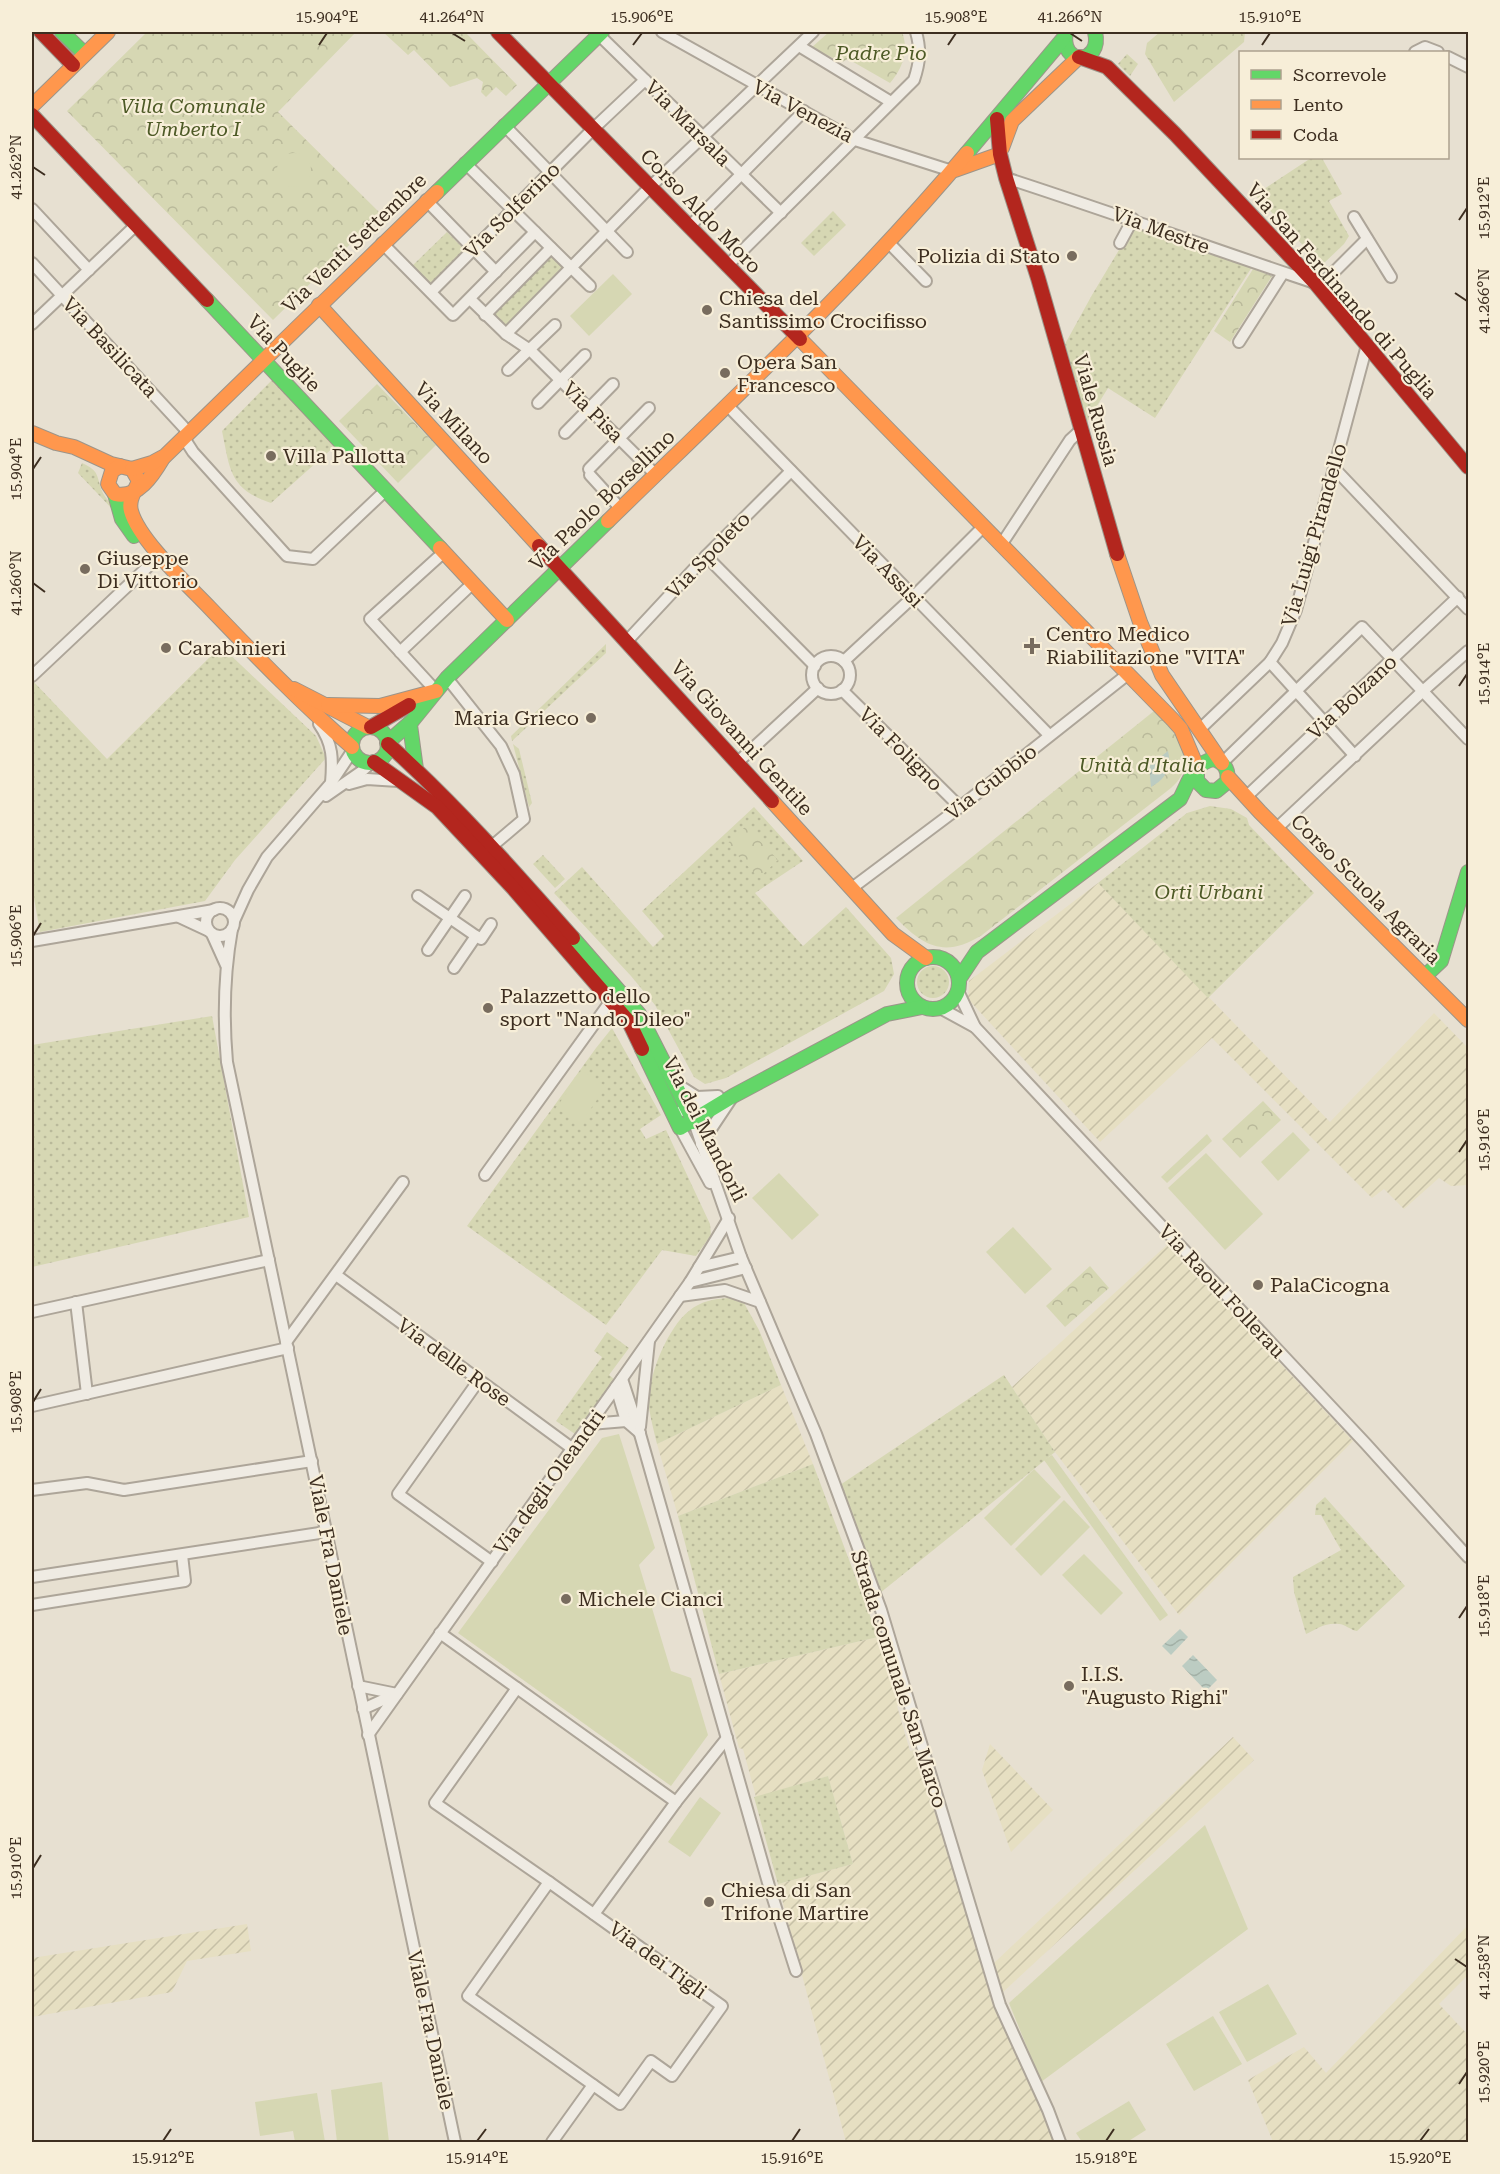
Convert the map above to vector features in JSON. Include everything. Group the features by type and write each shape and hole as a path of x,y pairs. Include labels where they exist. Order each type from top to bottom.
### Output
{"street":[{"path":"41,32 74,65"},
{"path":"62,32 85,54"},
{"path":"32,106 108,32"},
{"name":"Corso Aldo Moro","path":"498,32 1181,729 1197,767"},
{"name":"Via Venti Settembre","path":"136,490 157,469 163,458 263,359 599,32"},
{"name":"Via Marsala","path":"599,32 702,138 781,213"},
{"name":"Via Venezia","path":"662,32 855,140 952,171"},
{"path":"506,334 650,187 813,32"},
{"path":"728,266 914,80 920,60 920,43 916,32"},
{"path":"1063,34 1066,49 1074,56 1080,57 1090,55 1096,47 1096,37 1108,32"},
{"name":"Via Paolo Borsellino","path":"388,743 410,725 447,678 797,337 889,243 997,119 1063,34"},
{"name":"Via San Ferdinando di Puglia","path":"1096,37 1107,67"},
{"path":"799,46 891,102"},
{"path":"1417,51 1425,47 1435,51"},
{"path":"952,171 1000,154 1012,121 1080,57"},
{"name":"Via San Ferdinando di Puglia","path":"1080,57 1107,67 1175,134 1317,285 1468,467"},
{"path":"1449,58 1468,68"},
{"name":"Via Solferino","path":"431,292 645,80"},
{"path":"689,227 804,111"},
{"name":"Via Puglie","path":"32,115 507,620"},
{"name":"Viale Russia","path":"997,119 1000,154 1006,178 1038,278 1125,579 1140,622 1162,675 1199,730 1225,759"},
{"path":"504,125 627,252"},
{"path":"465,163 590,286"},
{"name":"Via Mestre","path":"1006,178 1133,219 1317,285"},
{"path":"426,200 496,272"},
{"path":"32,209 89,270"},
{"path":"1354,217 1391,277"},
{"path":"1120,243 1133,219"},
{"path":"32,324 136,225"},
{"path":"382,243 453,315 535,232"},
{"path":"1317,285 1367,239"},
{"path":"889,243 926,281"},
{"path":"485,315 551,248"},
{"name":"Via Basilicata","path":"32,263 187,435 193,452 287,556 313,559 386,490"},
{"path":"1239,342 1283,273"},
{"name":"Via Pisa","path":"470,299 506,334 530,350 656,475"},
{"name":"Via Milano","path":"319,305 560,568"},
{"path":"508,370 555,325"},
{"name":"Via Luigi Pirandello","path":"1199,730 1270,662 1282,643 1296,610 1367,345"},
{"path":"537,403 585,355"},
{"path":"565,433 613,384"},
{"name":"Via Assisi","path":"727,405 1049,735"},
{"path":"621,509 590,472 649,408"},
{"path":"1001,545 1070,440 1081,430"},
{"path":"32,433 56,443 75,447 111,464 126,467 138,476 136,490 130,501 130,511 137,527 177,574 308,709 352,748 361,761 372,763 382,758 388,743 383,733 286,685"},
{"path":"56,443 64,451 90,463 100,471 111,489 129,531 155,560 177,574"},
{"name":"Via Venti Settembre","path":"126,467 141,467 163,458"},
{"path":"126,467 109,475 111,489 119,496 129,496 136,490"},
{"path":"1334,468 1468,609"},
{"name":"Via Spoleto","path":"627,641 706,556 791,471"},
{"path":"844,661 913,597 983,526"},
{"path":"436,691 370,619 444,552"},
{"path":"706,556 815,666"},
{"path":"32,676 155,560"},
{"name":"Via Giovanni Gentile","path":"560,568 893,934 926,958"},
{"path":"400,652 473,583"},
{"name":"Via Bolzano","path":"1246,796 1458,597"},
{"path":"1180,799 1197,767 1209,759 1225,759 1362,627 1468,739"},
{"path":"1277,828 1468,651"},
{"path":"828,656 844,661 850,670 846,686 842,690 830,693 818,688 813,678 815,666 828,656"},
{"path":"1270,662 1355,756"},
{"name":"Via Gubbio","path":"852,888 960,807 1128,674"},
{"path":"1157,704 1162,675"},
{"path":"447,678 501,746 514,774 524,819 491,847"},
{"path":"738,762 818,688"},
{"name":"Via Foligno","path":"842,690 960,807"},
{"path":"328,705 380,706 436,691"},
{"path":"352,748 352,741 358,732 436,691"},
{"path":"308,709 328,736 337,784 367,779 398,781"},
{"path":"410,725 416,769"},
{"name":"Via dei Mandorli","path":"388,743 491,847 615,995 680,1128 729,1218"},
{"name":"Viale Fra Daniele","path":"337,784 352,748"},
{"path":"907,987 912,999 922,1006 934,1009 951,1002 977,952 1180,799 1216,791 1224,786 1228,777 1225,759"},
{"name":"Via dei Mandorli","path":"372,763 432,803 615,995 639,1014 694,1122 729,1218"},
{"name":"Viale Fra Daniele","path":"372,763 337,784 315,803 267,857 248,890 233,925 226,965 224,1026 227,1062 455,2142"},
{"path":"1197,767 1197,783 1205,790 1216,791"},
{"name":"Corso Scuola Agraria","path":"1228,777 1260,812 1468,1020"},
{"name":"Corso Scuola Agraria","path":"1216,791 1260,812"},
{"path":"1425,976 1441,961 1468,872"},
{"name":"Viale Fra Daniele","path":"219,909 248,890"},
{"path":"418,896 481,939 491,924"},
{"path":"428,950 465,896"},
{"path":"211,932 206,919 219,909"},
{"path":"32,941 219,909 230,913 233,925 221,936 179,916"},
{"name":"Viale Fra Daniele","path":"211,932 226,965"},
{"name":"Via Giovanni Gentile","path":"893,934 911,969"},
{"path":"454,968 476,936"},
{"path":"944,960 977,952"},
{"path":"887,1014 907,987 911,969 926,958 944,960 954,968 958,985"},
{"name":"Via Raoul Follerau","path":"958,985 975,1026"},
{"path":"485,1175 615,995"},
{"path":"680,1128 694,1122 733,1096 887,1014 922,1006"},
{"name":"Via Raoul Follerau","path":"940,1008 975,1026 1366,1444 1468,1557"},
{"path":"675,1083 697,1096 733,1096"},
{"path":"674,1114 687,1108 733,1096"},
{"path":"701,1144 733,1096"},
{"path":"32,1406 87,1394 286,1341 403,1182"},
{"name":"Strada comunale San Marco","path":"729,1218 741,1257 816,1434 881,1610 999,2005 1048,2110 1060,2142"},
{"name":"Via degli Oleandri","path":"368,1735 649,1341 690,1282 729,1218"},
{"path":"699,1268 741,1257"},
{"path":"32,1312 269,1260"},
{"path":"690,1282 746,1268"},
{"name":"Via delle Rose","path":"336,1275 573,1449"},
{"path":"680,1296 725,1290 760,1302"},
{"path":"76,1302 87,1394"},
{"path":"281,1318 297,1327"},
{"path":"640,1434 649,1341"},
{"path":"479,1380 398,1494 492,1562"},
{"path":"619,1383 626,1421 640,1434"},
{"path":"619,1383 640,1434 795,1971"},
{"path":"590,1424 626,1421"},
{"path":"32,1490 87,1483 124,1490 312,1461"},
{"path":"32,1577 326,1532"},
{"path":"32,1605 185,1581 182,1555"},
{"path":"440,1633 676,1802"},
{"path":"358,1686 397,1694"},
{"name":"Via dei Tigli","path":"517,1688 435,1803 549,1882 722,2006 672,2076 651,2061 620,2104 468,1996 549,1882"},
{"path":"363,1709 397,1694"},
{"path":"594,1914 676,1802 727,1738"},
{"path":"552,2142 593,2085"}],"shaded area":[{"path":"1098,883 1330,1122 1434,1013 1468,1048 1468,1185 1451,1186 1439,1178 1404,1209 1384,1189 1372,1198 1212,1038 1100,1142 968,999 969,981"},
{"path":"1168,1244 1353,1441 1179,1615 1055,1452 1012,1387"},
{"path":"781,1385 813,1464 678,1516 657,1444"},
{"path":"878,1637 902,1704 897,1706 910,1751 918,1749 944,1840 950,1838 987,1959 1060,2142 846,2142 778,1884 853,1864 828,1776 756,1797 743,1749 739,1748 719,1674"},
{"path":"1233,1737 1254,1760 1002,1993 993,1964"},
{"path":"990,1744 1053,1810 1011,1852 982,1770"},
{"path":"247,1924 251,1951 187,1961 172,1992 32,2017 32,1958"},
{"path":"1468,1925 1468,1975 1439,2004 1468,2035 1468,2142 1273,2142 1248,2080 1304,2047 1326,2073"}],"green space":[{"name":"Villa Comunale Umberto I","path":"147,32 356,32 278,112 381,214 273,320 67,111"},
{"path":"383,32 465,32 517,85 506,96 496,87 486,97 481,92 483,82 477,78 450,87 414,50 408,55"},
{"name":"Padre Pio","path":"829,32 902,32 905,45 904,59 890,83 848,59 842,62 811,48"},
{"path":"1160,32 1245,32 1244,42 1174,102 1145,54 1147,43"},
{"path":"1127,54 1138,64 1130,76 1118,64"},
{"path":"294,153 306,158 311,170 306,182 294,187 282,182 277,170 282,158"},
{"path":"1309,159 1323,159 1342,194 1329,201 1349,236 1322,265 1255,195"},
{"path":"333,176 365,209 362,213 330,180"},
{"path":"833,211 846,225 814,256 801,243"},
{"path":"1134,225 1252,267 1155,418 1108,388 1087,422 1065,344"},
{"path":"447,232 466,251 430,287 410,268"},
{"path":"549,254 564,269 508,328 493,313"},
{"path":"1253,269 1272,276 1230,342 1214,331"},
{"path":"613,274 632,294 589,336 570,316"},
{"path":"273,379 335,446 271,503 257,497 239,484 230,467 222,431"},
{"path":"377,384 436,445 398,483 339,421"},
{"path":"82,463 95,471 103,494 116,513 78,473"},
{"path":"606,644 606,653 512,741 511,736"},
{"path":"221,646 316,736 326,758 235,860 205,901 40,932 32,887 32,680 107,759"},
{"name":"Unità d'Italia","path":"1154,711 1177,737 1182,747 1184,768 1180,778 1171,788 982,935 969,942 957,946 936,946 916,936 896,918"},
{"path":"513,744 519,749 532,803 529,807"},
{"name":"Orti Urbani","path":"1210,806 1231,809 1247,818 1249,825 1314,893 1208,998 1098,883 1187,813"},
{"path":"754,807 803,861 755,893 803,946 846,907 891,958 894,974 884,991 726,1078 705,1084 694,1077 655,1005 554,893 582,867 653,947 664,936 642,911"},
{"path":"746,826 778,860 759,878 727,844"},
{"path":"543,855 565,879 555,888 533,864"},
{"path":"933,966 944,971 949,982 944,993 933,998 922,993 917,982 922,971"},
{"path":"212,1016 249,1217 32,1267 32,1045"},
{"path":"612,1028 661,1115 640,1129 646,1139 666,1130 710,1224 711,1235 696,1256 662,1250 606,1325 467,1226"},
{"path":"582,1070 606,1087 580,1124 556,1108"},
{"path":"1263,1101 1281,1120 1240,1158 1222,1139"},
{"path":"1293,1132 1310,1150 1278,1181 1261,1162"},
{"path":"1207,1134 1212,1141 1167,1183 1161,1177"},
{"path":"1206,1153 1263,1214 1225,1250 1168,1188"},
{"path":"779,1173 819,1215 792,1240 752,1198"},
{"path":"1013,1227 1052,1269 1025,1294 986,1252"},
{"path":"1090,1266 1109,1288 1065,1327 1046,1306"},
{"path":"728,1298 744,1303 759,1330 781,1385 657,1444 649,1408 649,1396 655,1369 666,1342 673,1329 689,1311 707,1301"},
{"path":"607,1332 629,1348 609,1375 615,1380 575,1434 556,1421 602,1357 594,1351"},
{"path":"1004,1375 1055,1452 880,1593 840,1485"},
{"name":"Michele Cianci","path":"619,1434 655,1548 639,1565 671,1671 691,1678 708,1735 671,1786 458,1633 602,1438"},
{"path":"1052,1455 1168,1615 1160,1621 1044,1460"},
{"path":"813,1464 878,1637 719,1674 678,1516"},
{"path":"1034,1469 1061,1497 1011,1546 984,1518"},
{"path":"1325,1497 1405,1586 1357,1631 1343,1625 1330,1624 1306,1634 1294,1592 1293,1577 1341,1550 1321,1515 1315,1515 1316,1505"},
{"path":"1064,1500 1090,1527 1041,1576 1015,1549"},
{"path":"1084,1554 1123,1593 1101,1615 1062,1575"},
{"path":"828,1776 853,1864 778,1884 754,1797"},
{"path":"700,1797 721,1813 690,1857 668,1842"},
{"path":"1205,1825 1248,1929 1041,2082 1009,2003"},
{"path":"1268,1984 1297,2034 1247,2062 1219,2012"},
{"path":"1213,2016 1242,2064 1194,2091 1166,2044"},
{"path":"382,2082 389,2142 337,2142 331,2090"},
{"path":"317,2093 325,2142 295,2142 293,2131 260,2136 255,2102"},
{"path":"1129,2101 1146,2130 1127,2142 1082,2142 1076,2133"}],"water":[{"path":"1168,751 1167,772 1151,787 1149,766"},
{"path":"1180,1629 1188,1637 1171,1655 1162,1646"},
{"path":"1193,1655 1217,1680 1206,1691 1182,1666"}],"traffic: fast":[{"path":"62,32 85,54"},
{"path":"437,192 602,32"},
{"path":"1066,32 1069,51 1081,58 1093,51 1096,43 1095,32"},
{"path":"967,153 1063,39"},
{"path":"207,300 440,548"},
{"path":"115,494 122,519 134,536"},
{"path":"387,743 412,721 447,678 608,521"},
{"path":"410,725 416,769"},
{"path":"370,727 383,732 388,745 383,758 370,763 357,758 352,745 357,732 370,727"},
{"path":"959,979 977,952 1180,799 1192,774 1196,769 1201,765 1214,759 1221,763 1227,771 1227,782 1216,791 1206,790 1197,781 1197,767"},
{"path":"1425,976 1441,961 1468,872"},
{"path":"573,938 639,1014 694,1122"},
{"path":"933,957 947,961 955,969 959,983 955,997 947,1005 933,1009 919,1005 911,997 907,983 911,969 919,961 933,957"},
{"path":"642,1049 680,1128 733,1096 887,1014 922,1007"}],"traffic: slow":[{"path":"32,106 108,32"},
{"path":"1002,148 1012,121 1079,57"},
{"path":"608,521 838,295 925,202 967,153"},
{"path":"955,170 1000,154"},
{"path":"132,469 165,456 437,192"},
{"path":"319,305 539,546"},
{"path":"800,339 1173,720 1181,729 1197,767"},
{"path":"32,433 56,443 74,447 111,464 132,469 139,481 131,499 131,511 143,535 153,548 278,678 352,747"},
{"path":"120,466 112,471 108,484 115,494 123,495 131,493 144,484 155,472 163,458"},
{"path":"440,548 507,620"},
{"path":"1117,554 1140,622 1162,675 1222,763"},
{"path":"294,689 368,727"},
{"path":"328,705 380,706 436,691"},
{"path":"1228,777 1260,812 1468,1020"},
{"path":"772,801 893,934 926,958"}],"traffic: jam":[{"path":"41,32 73,65"},
{"path":"498,32 800,339"},
{"path":"1079,57 1107,67 1175,134 1316,284 1468,467"},
{"path":"32,115 207,300"},
{"path":"997,119 1000,154 1006,178 1038,278 1117,554"},
{"path":"539,546 772,801"},
{"path":"371,727 409,705"},
{"path":"388,744 460,814 573,938"},
{"path":"374,762 437,807 513,888 629,1022 642,1049"}],"place":[{"name":"Polizia di Stato","path":"1072,256"},
{"name":"Chiesa del Santissimo Crocifisso","path":"707,310"},
{"name":"Opera San Francesco","path":"725,373"},
{"name":"Villa Pallotta","path":"271,456"},
{"name":"Giuseppe Di Vittorio","path":"85,569"},
{"name":"Centro Medico Riabilitazione \"VITA\"","path":"1032,646"},
{"name":"Carabinieri","path":"166,648"},
{"name":"Maria Grieco","path":"591,718"},
{"name":"Palazzetto dello sport \"Nando Dileo\"","path":"488,1008"},
{"name":"PalaCicogna","path":"1258,1285"},
{"name":"Michele Cianci","path":"566,1599"},
{"name":"I.I.S. \"Augusto Righi\"","path":"1069,1686"},
{"name":"Chiesa di San Trifone Martire","path":"709,1902"}]}
